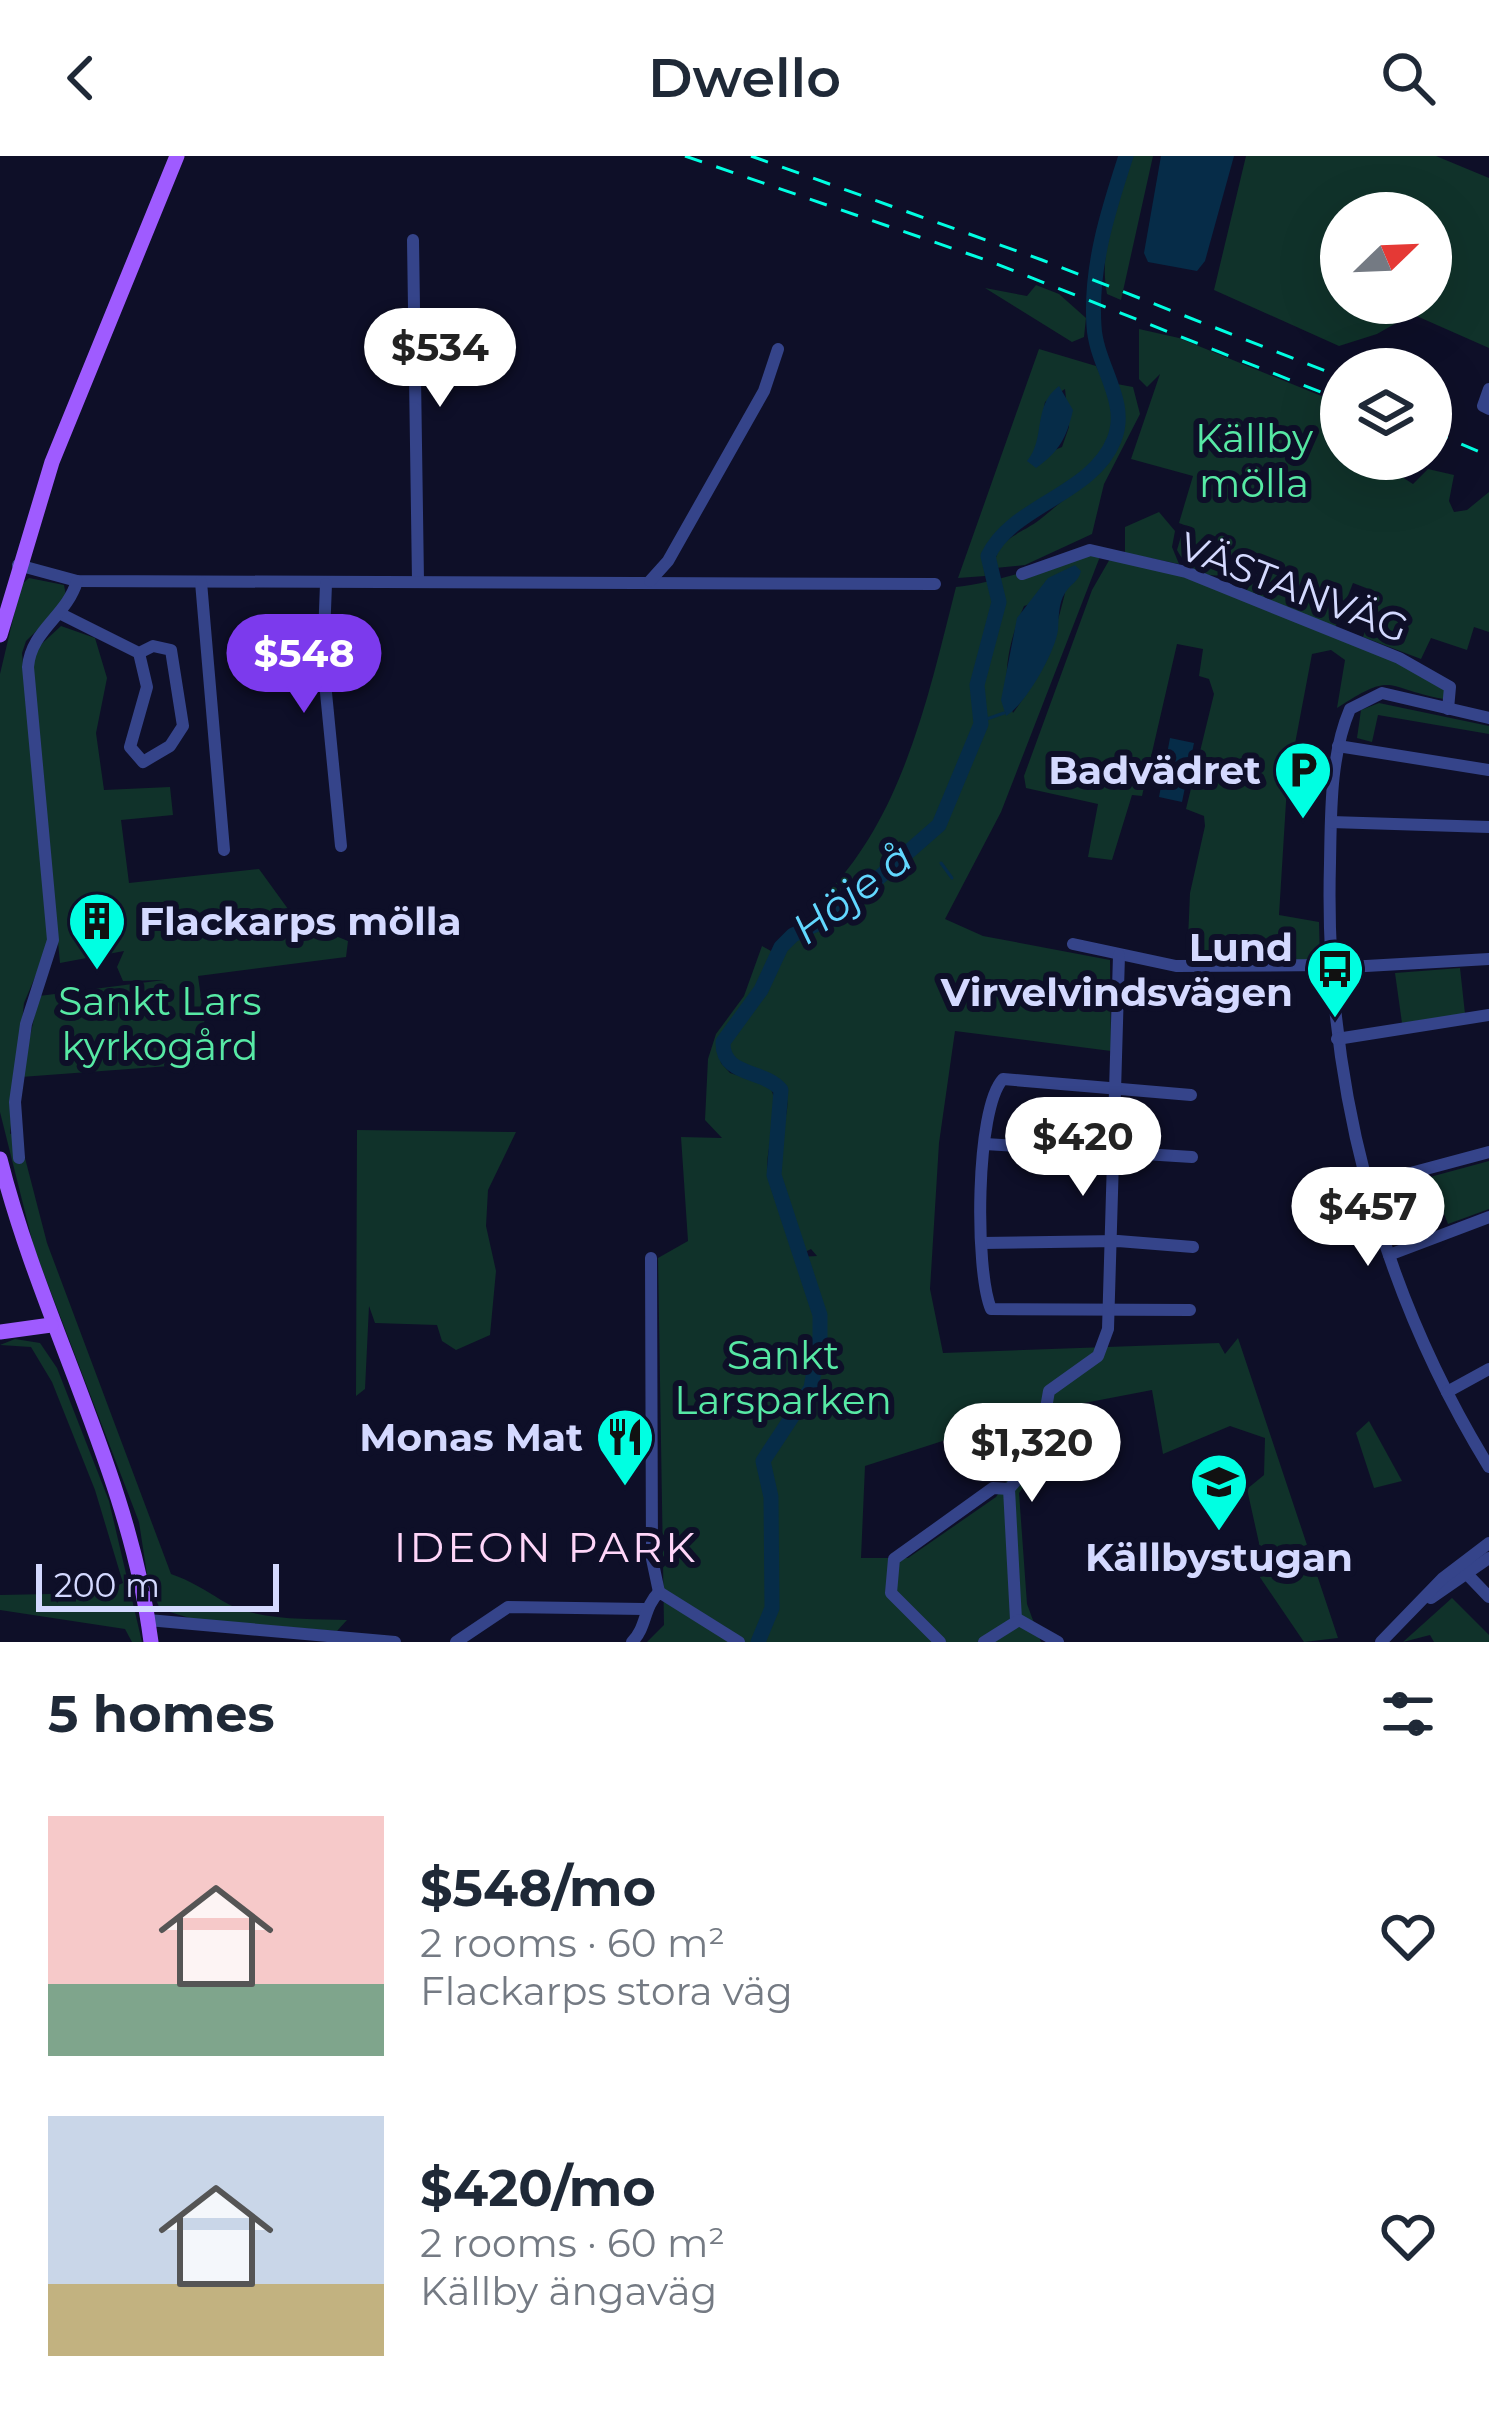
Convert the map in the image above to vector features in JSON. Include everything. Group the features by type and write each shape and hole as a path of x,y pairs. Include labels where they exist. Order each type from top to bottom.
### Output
{"main road":[{"path":"0,635 59,442 177,156"},
{"path":"0,1159 51,1325 129,1535 151,1642"},
{"path":"0,1332 51,1325"}],"street":[{"path":"413,240 418,581"},
{"path":"650,581 668,561 764,391 778,350"},
{"path":"1486,407 1489,389"},
{"name":"VÄSTANVÄG","path":"1022,574 1073,553 1097,550 1222,583 1294,619 1412,665 1450,687 1448,709"},
{"path":"18,565 77,581 935,584"},
{"path":"19,1158 16,1102 21,1063 32,1000 53,940 28,667 33,643 63,614 77,581"},
{"path":"201,582 224,850"},
{"path":"326,584 323,662 341,846"},
{"path":"63,614 139,653 147,688 130,747 143,762 181,734 171,650 153,646 139,653"},
{"path":"147,688 178,694"},
{"name":"VÄSTANVÄG","path":"1338,746 1348,714 1360,700 1382,693 1489,718"},
{"path":"1486,1457 1447,1392 1389,1256 1366,1185 1337,1039 1330,967 1331,822 1338,746 1489,770"},
{"path":"1331,822 1489,827"},
{"path":"1073,944 1220,969 1489,959"},
{"path":"1016,1620 1009,1489 1038,1454 1049,1391 1102,1349 1112,1240 1119,955"},
{"path":"1337,1039 1489,1015"},
{"path":"1190,1310 991,1309 982,1243 985,1144 994,1092 1003,1079 1191,1095"},
{"path":"985,1144 1192,1157"},
{"path":"1366,1185 1489,1152"},
{"path":"1389,1256 1489,1217"},
{"path":"982,1243 1112,1240 1193,1246"},
{"path":"651,1258 652,1559 659,1592 735,1638"},
{"path":"1447,1392 1489,1370"},
{"path":"940,1642 891,1593 894,1559 993,1488 1009,1489"},
{"path":"1381,1642 1489,1543"},
{"path":"1463,1570 1489,1558"},
{"path":"1463,1570 1489,1597"},
{"path":"632,1642 641,1631 644,1609 659,1592"},
{"path":"456,1642 508,1606 644,1609"},
{"path":"984,1642 1016,1620"},
{"path":"1016,1620 1058,1642"},
{"path":"148,1621 395,1642"}],"green space":[{"path":"1132,156 1153,156 1121,300 1107,294 1105,259"},
{"path":"1246,156 1436,156 1489,178 1489,348 1435,324 1452,324 1452,192 1320,192 1320,324 1394,324 1339,346 1214,290"},
{"path":"1036,285 1059,294 1086,318 1084,337 1072,342 985,288 1027,296"},
{"name":"Källby mölla","path":"1139,329 1179,338 1320,395 1320,480 1407,480 1413,484 1452,480 1454,475 1449,501 1454,512 1467,510 1489,492 1489,632 1474,627 1467,650 1431,638 1421,659 1363,637 1379,593 1353,583 1335,628 1445,687 1444,699 1389,685 1370,689 1337,708 1345,660 1331,650 1312,654 1287,786 1279,915 1319,922 1320,960 1187,963 1190,893 1205,826 1204,816 1186,809 1214,694 1209,679 1199,676 1203,649 1177,644 1142,796 1132,795 1112,860 1088,857 1098,804 1026,788 1024,776 1092,590 1111,557 1247,590 1261,567 1232,559 1223,575 1208,575 1185,562 1177,550 1182,533 1195,529 1179,523 1193,476 1131,459 1160,374 1147,387 1139,379"},
{"path":"1039,349 1096,366 1111,410 1107,443 1089,467 1008,523 990,546 985,576 958,578","holes":["1065,389 1069,427 1062,447 1028,461 1036,451 1045,402"]},
{"path":"1117,384 1133,387 1140,414 1104,484 1092,534 1025,565 995,568 1005,543 1078,489 1105,461 1120,429"},
{"path":"1159,512 1175,531 1172,547 1179,564 1125,553 1125,527"},
{"name":"Sankt Larsparken","path":"1101,554 1001,812 945,919 983,936 1110,960 1111,1051 955,1031 939,1143 930,1289 943,1353 1219,1343 1225,1354 1238,1338 1338,1638 1304,1642 1255,1570 1259,1543 1247,1489 1264,1475 1265,1438 1230,1426 1163,1454 1152,1390 1053,1409 1048,1456 1019,1493 1027,1604 1041,1642 647,1642 664,1625 658,1258 688,1241 681,1137 722,1138 705,1120 708,1059 716,1034 744,996 762,946 771,951 771,964 718,1040 721,1063 730,1073 769,1085 775,1108 767,1164 770,1186 799,1257 817,1256 811,1249 803,1253 782,1188 778,1149 787,1108 785,1092 773,1077 738,1065 727,1043 765,992 794,938 838,919 843,904 830,890 856,858 896,786 924,707 956,587","holes":["1065,593 1045,657 1013,713 1008,659 1024,606","1017,1417 1022,1457 996,1497 908,1558 861,1558 865,1466"]},
{"path":"29,578 64,585 67,601 26,641 22,653 48,931 46,951 24,1003 10,1134 18,1131 47,1243 171,1574 250,1612 347,1620 337,1631 196,1620 160,1609 148,1581 139,1522 34,1248 0,1112 0,674 21,585"},
{"name":"Sankt Lars kyrkogård","path":"61,626 95,638 107,678 96,733 104,790 170,787 173,815 121,820 129,883 259,869 296,920 348,941 346,957 198,976 210,1063 21,1077 39,996 164,980 123,981 117,967 124,951 60,963 32,668 36,649"},
{"path":"1379,703 1489,726 1489,734 1378,715 1372,742 1357,738 1361,710"},
{"path":"1460,968 1465,1014 1402,1023 1395,973"},
{"path":"357,1130 516,1132 488,1190 486,1226 496,1271 490,1335 456,1350 442,1341 437,1325 375,1323 369,1306 365,1389 356,1396"},
{"path":"1489,1161 1489,1209 1448,1224 1430,1177"},
{"path":"15,1339 40,1343 57,1368 109,1501 142,1642 132,1642 125,1629 0,1610 0,1595 100,1593 123,1583 95,1490 52,1382 31,1347 0,1345"},
{"path":"1369,1421 1402,1481 1374,1488 1356,1433"},
{"path":"1452,1598 1489,1635 1489,1642 1434,1642 1430,1635 1403,1642"}],"water":[{"path":"1161,156 1234,156 1205,261 1197,271 1148,262 1144,253"},
{"path":"1059,386 1073,410 1071,420 1056,450 1036,468 1027,461 1045,403"},
{"path":"1075,565 1081,571 1063,597 1051,652 1030,690 1006,716 1001,700 1017,618 1048,578"},
{"path":"1170,738 1194,743 1182,802 1159,797"}],"waterway":[{"name":"Höje å","path":"758,1642 772,1608 771,1497 763,1461 811,1388 820,1315 774,1175 781,1090 736,1067 723,1042 761,990 781,947 793,935 835,916 939,825 981,724 977,685 999,602 988,556 1015,524 1088,474 1103,459 1118,426 1115,397 1096,341 1093,304 1102,240 1126,156"},
{"path":"981,721 1004,713"},
{"path":"941,863 952,878"}],"railway":[{"path":"685,156 989,261 1320,392"},
{"path":"751,156 1042,260 1320,369"},
{"path":"1452,440 1489,456"}],"place":[{"name":"Badvädret","path":"1303,821"},
{"name":"Flackarps mölla","path":"97,972"},
{"name":"Lund Virvelvindsvägen","path":"1335,1020"},
{"name":"Monas Mat","path":"625,1488"},
{"name":"Källbystugan","path":"1219,1533"}],"district":[{"name":"IDEON PARK","path":"546,1547"}]}
